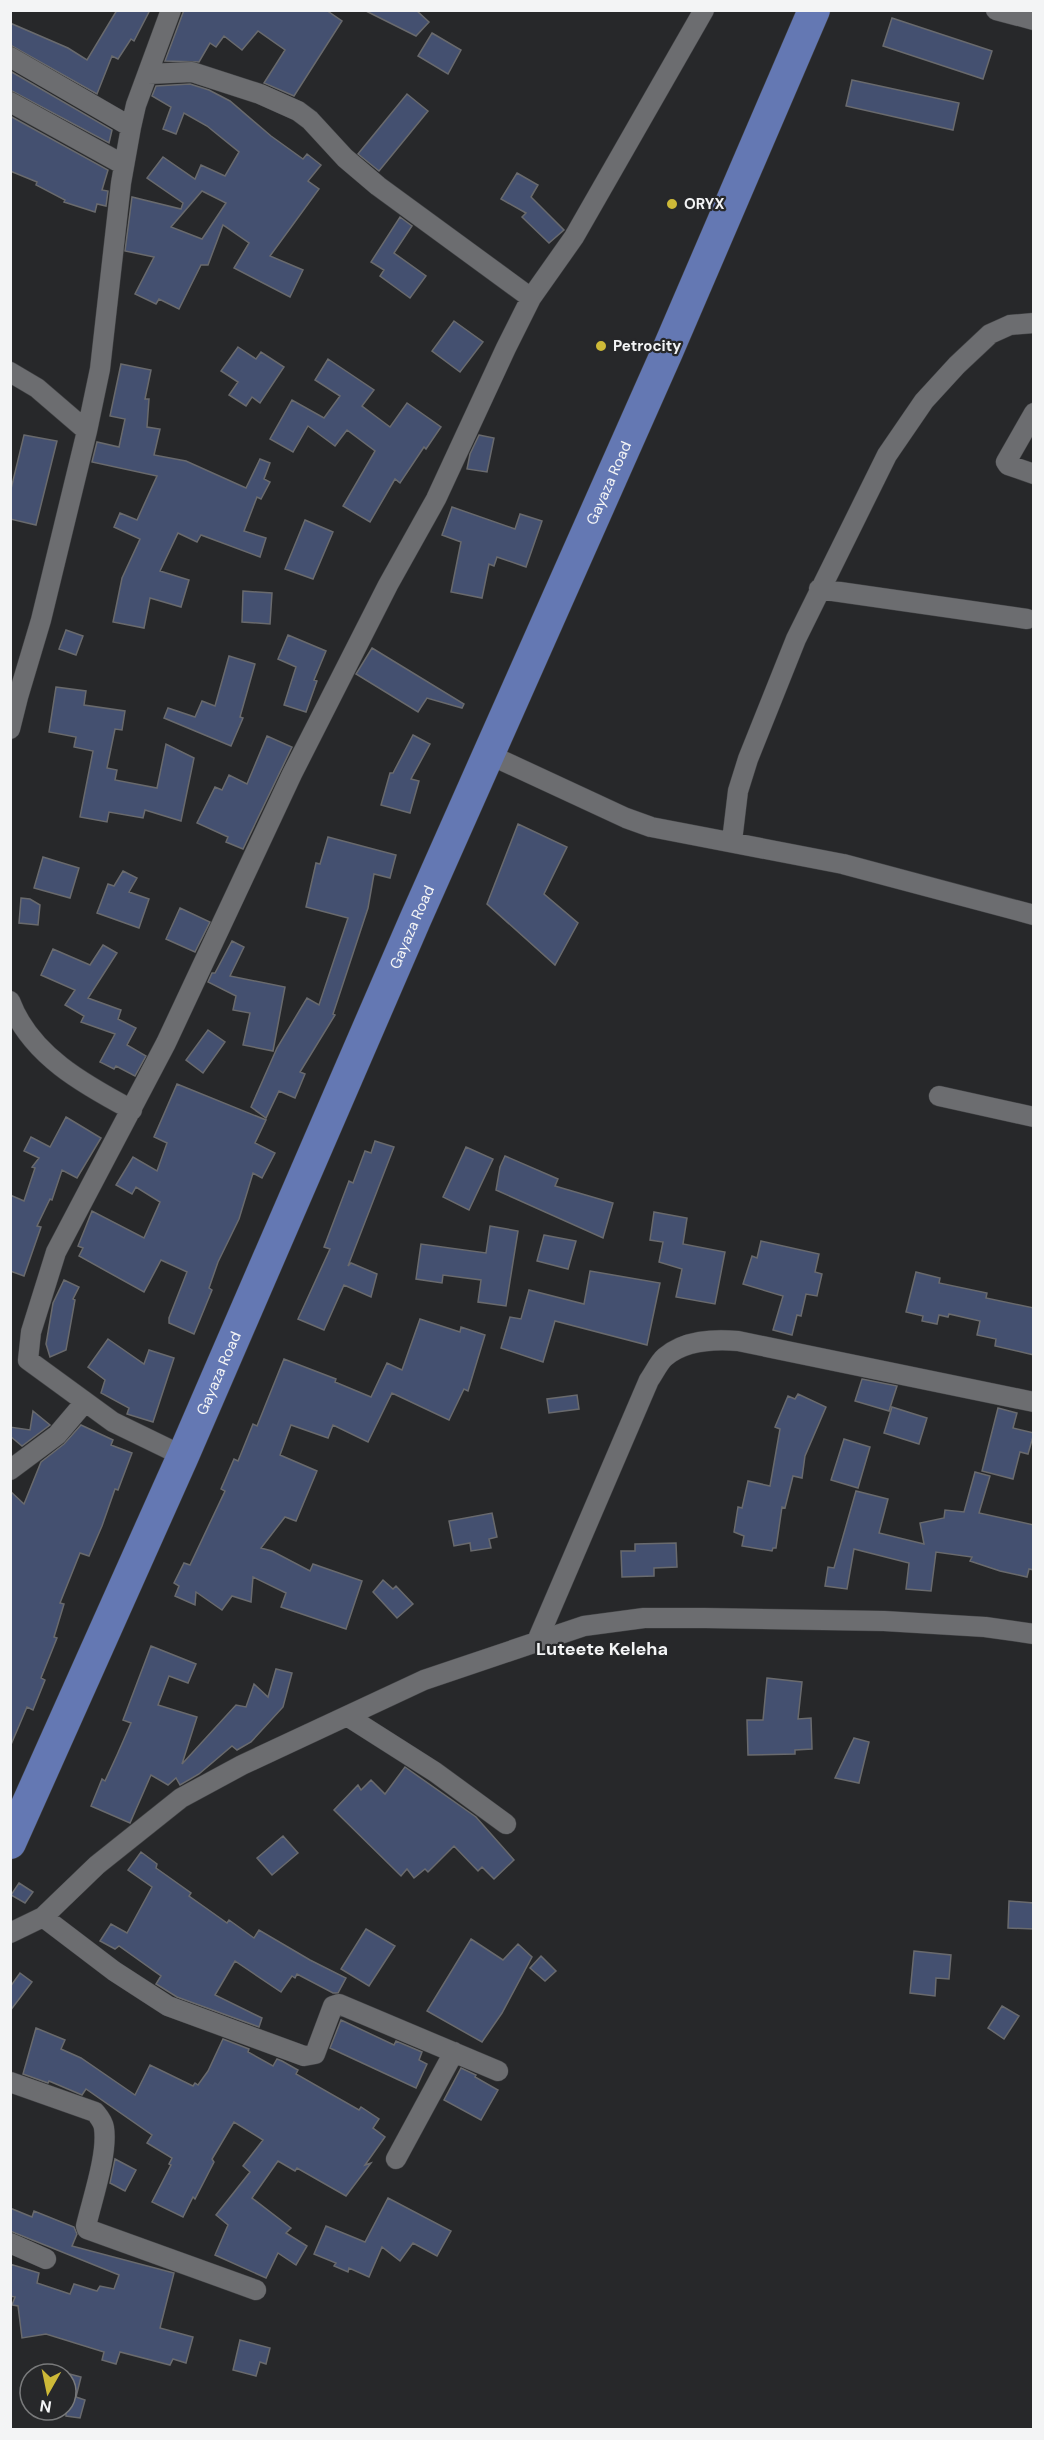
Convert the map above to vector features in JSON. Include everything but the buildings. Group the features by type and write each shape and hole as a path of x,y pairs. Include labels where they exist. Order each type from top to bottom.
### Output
{"main road":[{"name":"Gayaza Road","path":"10,1843 18,1802 183,1456 667,352 814,10"}],"street":[{"path":"10,729 41,620 100,369 124,165 131,127 136,105 171,10"},
{"path":"183,1456 113,1422 19,1358 31,1332 56,1252 132,1110 292,774 388,585 436,499 531,298 574,237 704,10"},
{"path":"996,10 1034,20"},
{"path":"10,57 131,127"},
{"path":"148,74 192,72 260,94 298,111 310,120 345,158 378,186 531,298"},
{"path":"10,102 124,165"},
{"path":"732,841 738,791 748,759 796,639 887,455 924,401 990,334 1010,325 1034,323"},
{"path":"10,372 37,388 87,431"},
{"path":"1034,413 1006,462 1008,465 1034,474"},
{"path":"819,589 1027,619"},
{"path":"489,754 626,818 651,827 843,864 1034,915"},
{"path":"10,1001 14,1012 37,1044 82,1083 132,1110"},
{"path":"939,1096 1034,1117"},
{"path":"537,1641 649,1380 664,1357 685,1346 711,1339 738,1341 1034,1402"},
{"path":"10,1470 57,1434 85,1402"},
{"path":"10,1933 43,1917 97,1865 181,1798 242,1765 424,1680 584,1626 644,1618 705,1618 884,1622 985,1627 1034,1634"},
{"path":"347,1716 435,1772 506,1824"},
{"path":"43,1917 114,1971 168,2006 304,2056 315,2054 333,2006 339,2004 498,2072"},
{"path":"396,2159 454,2052"},
{"path":"10,2082 95,2112 101,2119 104,2130 100,2167 87,2229 256,2290"},
{"path":"10,2243 46,2259"}],"place":[{"name":"ORYX","path":"672,204"},
{"name":"Petrocity","path":"601,346"}],"district":[{"name":"Luteete Keleha","path":"602,1649"}]}
